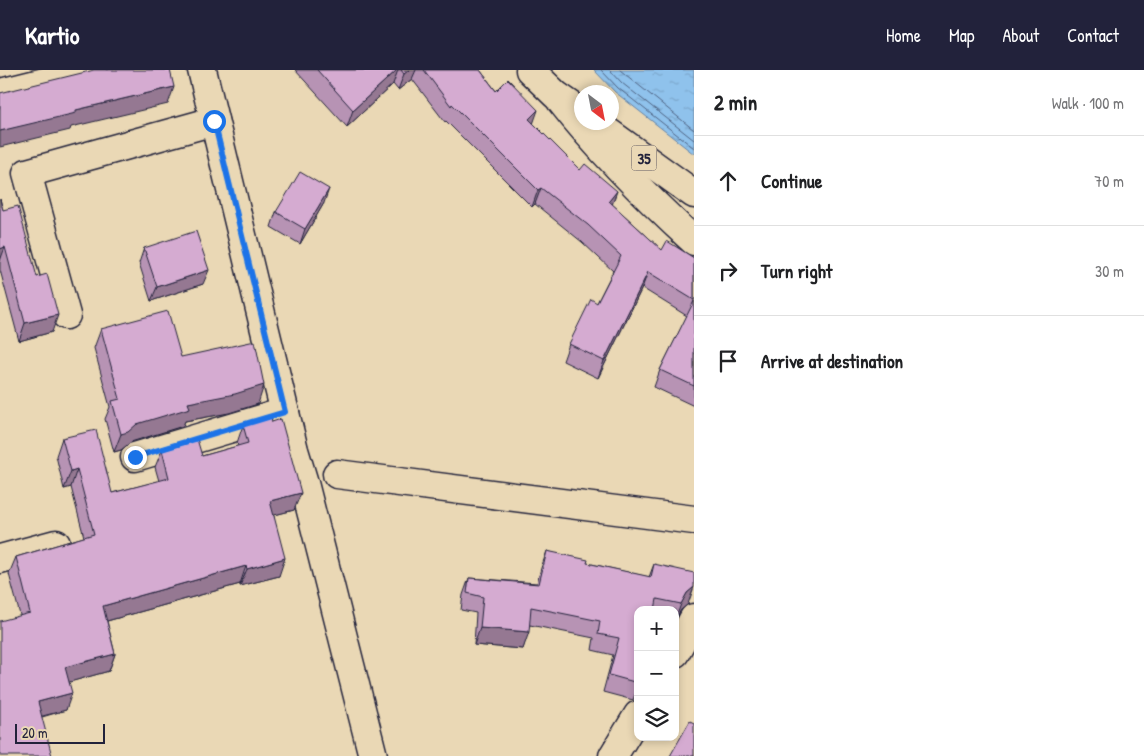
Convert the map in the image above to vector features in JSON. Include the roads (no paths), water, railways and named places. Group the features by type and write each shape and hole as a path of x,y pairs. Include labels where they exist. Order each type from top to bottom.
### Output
{"street":[{"path":"0,94 94,70"},
{"path":"202,70 285,412 373,756"},
{"path":"530,70 556,95 592,141 633,184 694,241"},
{"path":"556,95 574,107"},
{"path":"66,315 27,173 214,121"},
{"name":"35","path":"605,130 694,194"},
{"path":"135,457 285,412"},
{"path":"337,474 694,520"},
{"path":"0,559 56,544"},
{"path":"676,651 694,618"},
{"path":"613,756 634,722"}],"water":[{"path":"594,70 694,70 694,154 619,95 619,85 608,85"}]}
